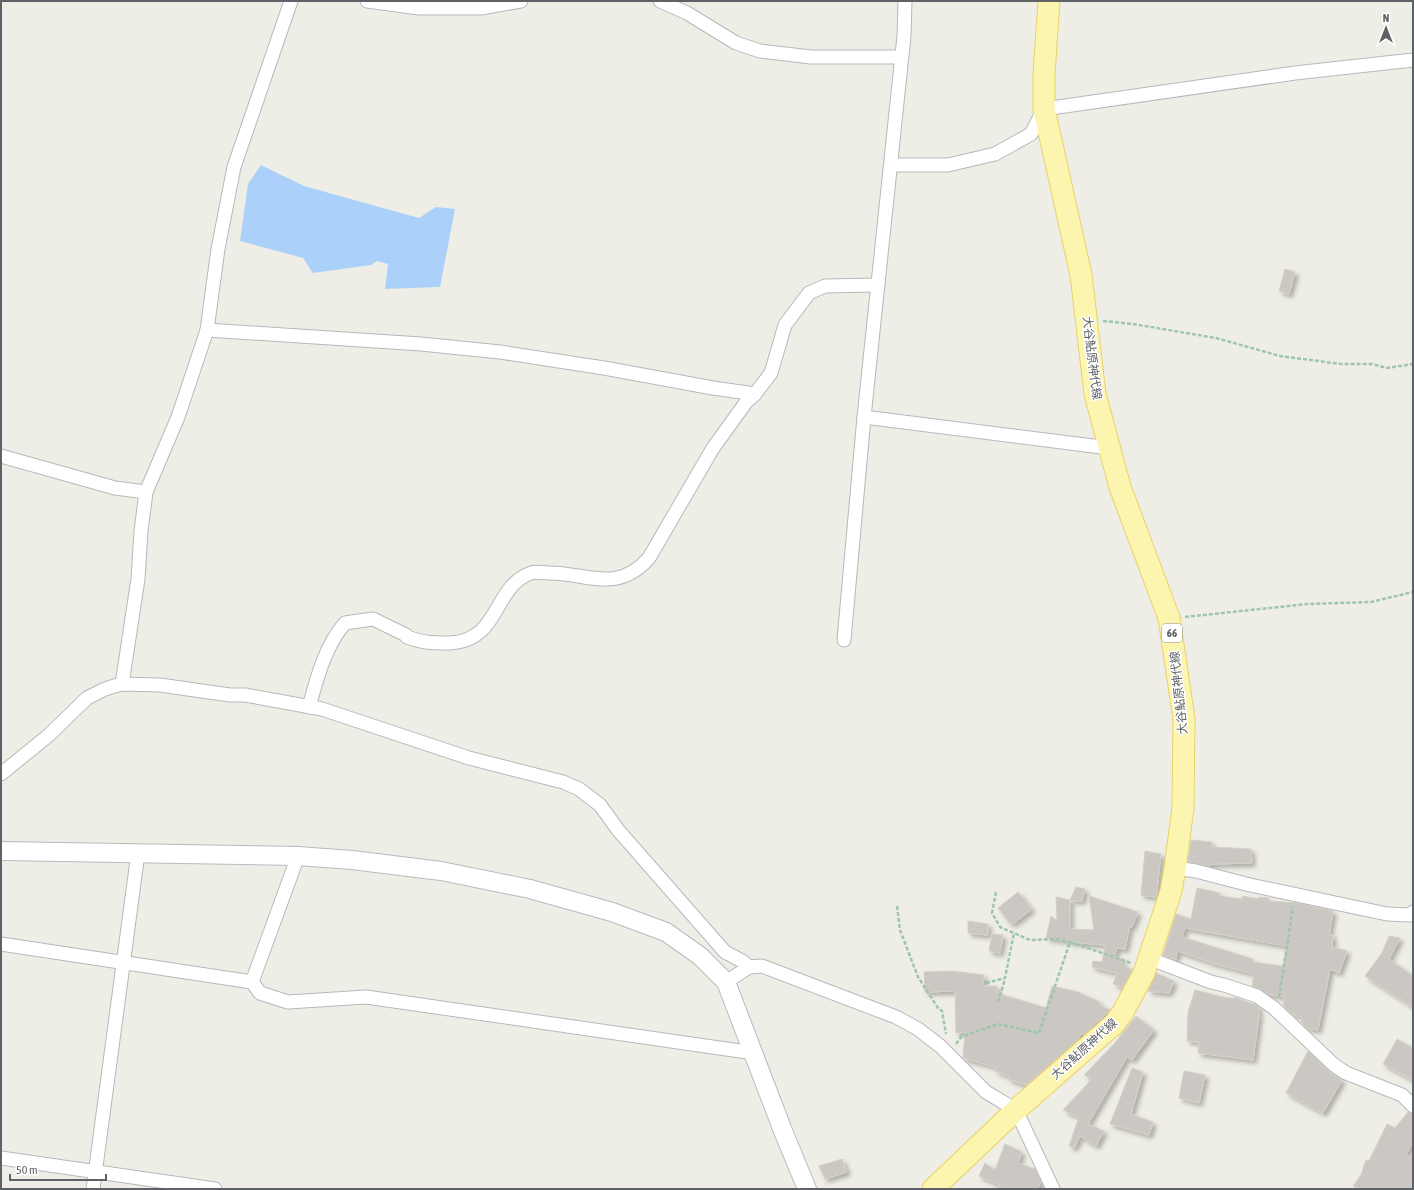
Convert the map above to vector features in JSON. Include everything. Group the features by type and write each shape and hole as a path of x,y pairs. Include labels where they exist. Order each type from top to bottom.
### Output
{"main road":[{"name":"大谷鮎原神代線","path":"934,1189 1016,1110 1114,1024 1123,1012 1144,973 1171,891 1183,808 1184,719 1169,618 1120,486 1095,394 1088,319 1081,275 1044,110 1044,74 1049,1"}],"street":[{"path":"122,684 138,579 141,531 146,492 178,417 207,330 218,249 234,168 291,1"},
{"path":"367,1 419,8 481,8 521,1"},
{"path":"660,1 687,13 736,43 760,51 811,57 901,57"},
{"path":"844,640 864,417 901,57 905,1"},
{"path":"890,165 948,165 995,154 1031,134 1044,110 1295,73 1413,60"},
{"path":"309,707 320,668 334,636 345,623 373,619 406,635 407,637 425,643 460,642 474,637 488,624 510,589 519,579 533,573 564,573 588,579 622,578 639,569 649,558 713,448 747,401 755,394 771,374 785,325 809,293 825,286 878,285"},
{"path":"207,330 421,344 500,352 755,394"},
{"path":"864,417 1110,448"},
{"path":"1,456 115,488 146,492"},
{"path":"1,774 49,735 87,698 105,689 122,684 160,685 186,690 245,695 322,709 469,758 563,782 579,789 600,805 618,830 725,952 742,960 749,967"},
{"path":"1,851 298,856 352,860 441,872 530,889 612,912 666,932 700,956 726,982 783,1131 807,1189"},
{"path":"93,1189 138,853"},
{"path":"252,982 298,856"},
{"path":"1175,868 1196,871 1295,895 1388,914 1410,915 1413,912"},
{"path":"1,944 124,961 252,982 260,993 288,1002 366,997 754,1053"},
{"path":"1148,958 1211,982 1257,996 1276,1011 1334,1065 1346,1073 1402,1095 1413,1106"},
{"path":"726,982 749,967 762,966 896,1017 918,1029 949,1055 986,1092 1016,1110 1052,1189"},
{"path":"1,1158 215,1189"}],"path":[{"path":"1088,319 1133,324 1216,338 1280,356 1341,364 1372,364 1388,368 1413,364"},
{"path":"1169,618 1307,604 1371,602 1413,592"},
{"path":"996,892 992,913 1000,927 1030,940 1057,940 1070,942 1129,964 1148,958"},
{"path":"1276,1011 1295,895"},
{"path":"897,906 900,930 918,977 938,1008 942,1011 949,1055"},
{"path":"998,1002 1005,978 1014,933"},
{"path":"961,1037 998,1024 1039,1033 1070,942"},
{"path":"986,983 1005,978"}],"water":[{"path":"261,165 304,186 419,218 436,207 455,209 440,287 385,289 388,264 377,261 371,265 313,273 303,258 240,241 248,184"}],"building":[{"path":"1285,269 1295,272 1289,294 1279,291"},
{"path":"1191,840 1212,842 1212,847 1251,849 1252,863 1210,864 1210,866 1188,862"},
{"path":"1145,851 1161,854 1156,897 1141,895"},
{"path":"1076,887 1085,889 1082,901 1070,900"},
{"path":"1197,888 1220,893 1219,896 1242,899 1242,896 1259,899 1259,897 1269,898 1269,901 1298,903 1333,911 1329,935 1333,935 1332,947 1347,951 1339,973 1330,969 1318,1030 1307,1028 1301,1022 1302,1017 1292,1014 1283,1005 1285,997 1268,994 1252,986 1254,974 1216,964 1177,951 1176,960 1163,955 1176,914 1191,919","holes":["1185,928 1287,946 1283,966 1253,962 1253,959 1182,937"]},
{"path":"1018,892 1032,909 1014,923 1010,923 998,908"},
{"path":"1089,896 1138,912 1132,927 1130,926 1125,949 1117,948 1114,956 1123,959 1121,963 1132,970 1123,987 1113,984 1117,973 1092,967 1093,961 1102,962 1105,945 1046,938 1051,916 1057,921 1056,897 1070,900 1070,929 1094,930"},
{"path":"968,921 988,924 988,935 968,933"},
{"path":"992,934 1003,935 1000,953 989,951"},
{"path":"1389,936 1400,938 1389,959 1413,976 1413,1007 1365,976 1382,953"},
{"path":"952,971 984,975 983,986 997,986 997,993 1046,1008 1052,986 1078,992 1100,1002 1098,1004 1110,1010 1083,1035 1081,1033 1077,1041 1026,1085 1008,1079 1009,1076 995,1071 996,1067 963,1058 965,1032 956,1033 955,991 925,992 924,972"},
{"path":"1156,973 1174,981 1169,993 1148,991"},
{"path":"1195,990 1227,998 1237,998 1258,1006 1259,1016 1253,1060 1198,1053 1199,1042 1187,1041 1188,1012"},
{"path":"1136,1016 1154,1030 1132,1060 1127,1057 1088,1124 1104,1131 1096,1146 1080,1136 1074,1148 1069,1146 1079,1117 1063,1110 1092,1079 1084,1075 1114,1044"},
{"path":"1397,1039 1413,1048 1413,1080 1383,1064"},
{"path":"1308,1051 1328,1071 1342,1080 1323,1113 1286,1093"},
{"path":"1132,1068 1143,1072 1131,1114 1153,1122 1149,1135 1110,1124"},
{"path":"1184,1071 1205,1075 1199,1103 1179,1098"},
{"path":"1408,1112 1413,1114 1413,1142 1406,1155 1413,1158 1413,1189 1360,1189 1353,1186 1361,1175 1366,1160 1369,1161 1387,1124 1395,1128"},
{"path":"1005,1144 1022,1152 1018,1163 1035,1169 1041,1182 1037,1189 1010,1189 979,1176 985,1163 995,1170"},
{"path":"842,1159 847,1172 825,1179 819,1166"}]}
